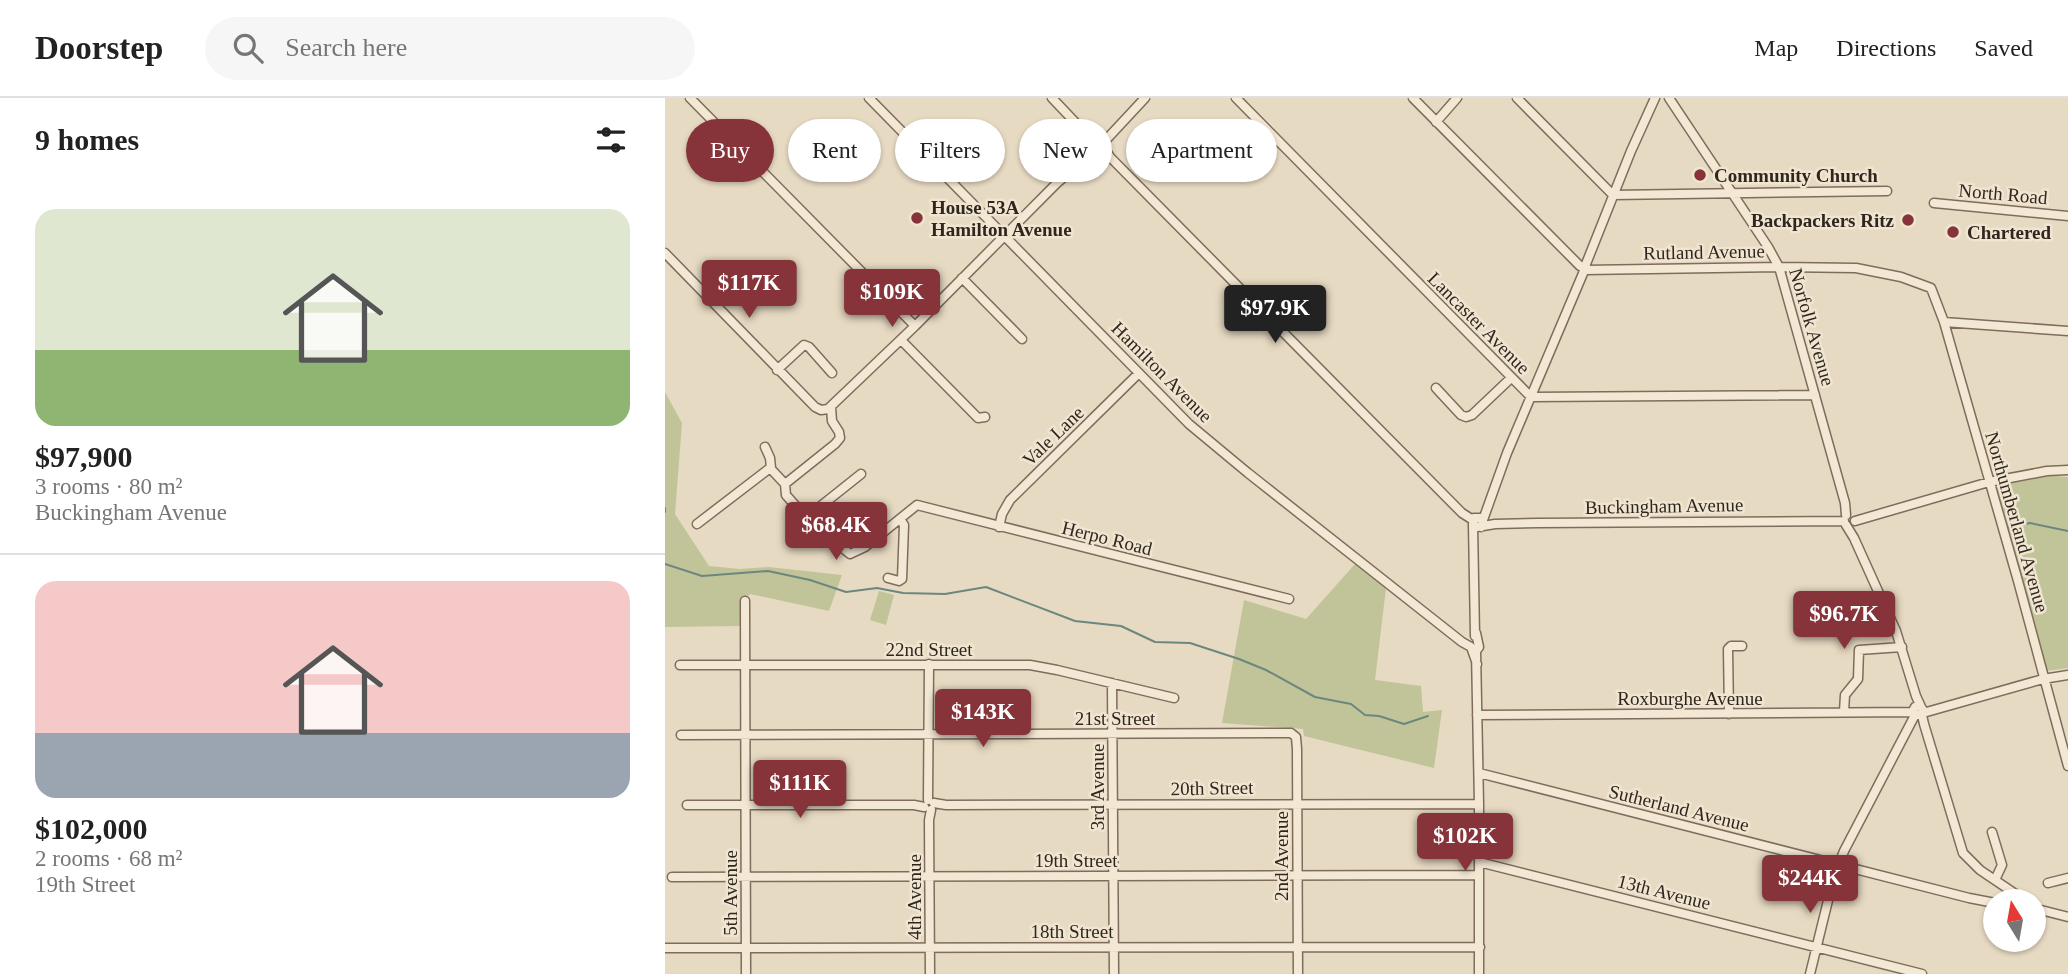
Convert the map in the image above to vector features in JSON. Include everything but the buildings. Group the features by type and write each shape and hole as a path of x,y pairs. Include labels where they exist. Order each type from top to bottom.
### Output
{"street":[{"path":"690,98 915,326"},
{"name":"Hamilton Avenue","path":"869,98 1139,373 1215,446 1459,639 1474,647"},
{"path":"1052,98 1073,119"},
{"path":"1112,131 1145,98"},
{"name":"Lancaster Avenue","path":"1236,98 1531,397 1815,395"},
{"path":"1413,98 1583,265"},
{"path":"1436,122 1457,98"},
{"path":"1517,98 1613,195 1887,191"},
{"path":"1479,974 1479,773 1474,647 1475,539 1478,522 1653,100"},
{"name":"Norfolk Avenue","path":"1669,100 1779,267 1849,519"},
{"path":"1112,159 1461,511 1478,522"},
{"path":"665,253 814,407 828,408 901,340 1060,182"},
{"name":"North Road","path":"1934,203 2068,216"},
{"name":"Rutland Avenue","path":"1583,265 1601,269 1866,269 1912,280 1931,288"},
{"path":"962,278 1022,340"},
{"name":"Northumberland Avenue","path":"1931,288 1944,322 2068,766"},
{"path":"1944,322 2068,331"},
{"path":"901,340 978,418 985,417"},
{"path":"777,370 804,345 809,347 832,373"},
{"name":"Vale Lane","path":"999,527 1010,499 1139,373"},
{"path":"1436,388 1461,415 1467,417 1511,378"},
{"path":"785,484 840,438 828,408"},
{"path":"765,447 771,468 785,484 786,495 827,541 850,554 865,547 900,519 904,525 902,579 899,581 888,578"},
{"path":"697,524 771,468"},
{"path":"2008,889 1966,858 1961,849 1902,647 1854,538 1849,519 1989,482 2047,471 2068,470"},
{"path":"807,517 861,474"},
{"name":"Herpo Road","path":"900,519 917,505 1289,599"},
{"name":"Buckingham Avenue","path":"1478,522 1495,524 1849,519"},
{"name":"5th Avenue","path":"745,601 746,974"},
{"path":"1729,715 1727,651 1731,646 1742,646"},
{"path":"1844,712 1846,693 1858,680 1859,650 1902,647"},
{"name":"4th Avenue","path":"929,664 930,974"},
{"name":"22nd Street","path":"680,665 1036,666 1174,698"},
{"name":"Roxburghe Avenue","path":"1477,715 1919,712 2043,679 2068,675"},
{"name":"3rd Avenue","path":"1112,683 1114,974"},
{"path":"1811,974 1838,864 1868,801 1919,712"},
{"name":"21st Street","path":"681,735 1287,732 1296,737"},
{"name":"2nd Avenue","path":"1296,737 1298,974"},
{"name":"Sutherland Avenue","path":"1479,773 1983,901"},
{"name":"20th Street","path":"687,804 1479,804"},
{"path":"1992,832 2002,865 1995,880"},
{"name":"13th Avenue","path":"1479,862 1923,974"},
{"name":"19th Street","path":"672,877 1479,875"},
{"path":"2048,883 2066,878 2068,891"},
{"path":"2046,911 2068,916"},
{"name":"18th Street","path":"665,948 1479,947"}],"green space":[{"path":"665,392 682,423 675,514 709,566 740,569 769,567 842,575 829,611 750,594 741,604 741,626 665,627"},
{"path":"2045,475 2068,477 2068,668 2046,671 1995,485"},
{"path":"1355,564 1386,588 1375,680 1421,686 1423,712 1442,710 1434,768 1304,736 1303,729 1222,723 1244,600 1306,619"},
{"path":"879,591 894,595 886,625 870,620"}],"waterway":[{"path":"2007,528 2030,523 2068,531"},
{"path":"665,564 702,576 768,571 810,580 846,592 877,588 903,593 945,594 986,587 1075,621 1121,626 1155,642 1190,643 1239,659 1266,670 1315,697 1351,704 1365,715 1379,716 1404,724 1428,716"}],"place":[{"name":"Community Church","path":"1700,175"},
{"name":"House 53A Hamilton Avenue","path":"917,218"},
{"name":"Backpackers Ritz","path":"1908,220"},
{"name":"Chartered","path":"1953,232"}]}
